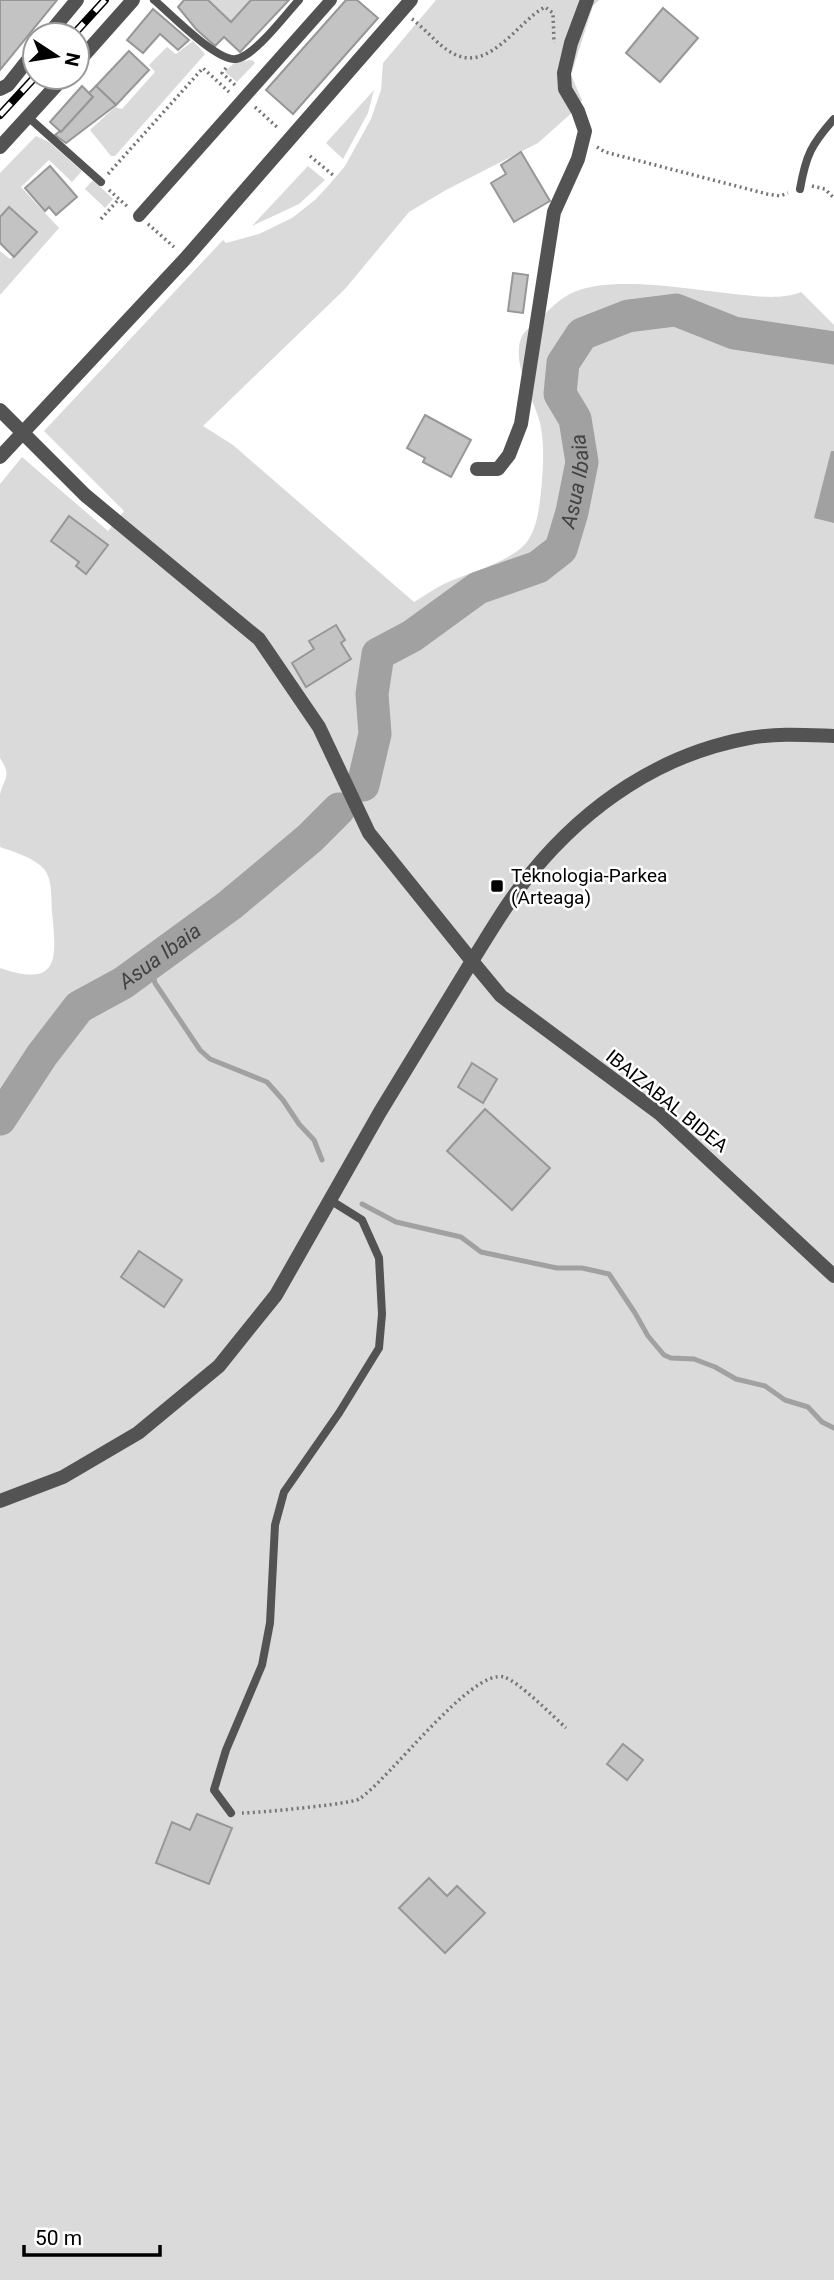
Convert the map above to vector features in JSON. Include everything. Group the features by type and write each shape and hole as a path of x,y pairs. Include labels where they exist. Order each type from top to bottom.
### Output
{"street":[{"path":"60,21 77,0"},
{"path":"91,47 133,0"},
{"path":"139,216 331,0"},
{"path":"0,457 185,259 411,0"},
{"path":"477,469 498,470 509,455 521,424 554,212 578,159 585,131 565,89 571,43 587,0"},
{"path":"0,89 8,85 21,69"},
{"path":"0,147 51,91"},
{"name":"IBAIZABAL BIDEA","path":"0,410 85,495 259,639 318,727 369,833 501,996 660,1114 834,1276"},
{"path":"0,1501 63,1477 138,1433 219,1366 275,1295 380,1112 472,961 531,873 582,818 619,790 673,761 710,747 751,738 792,734 834,736"}],"lane":[{"path":"154,0 219,55 233,59 238,59 254,49 299,0"},
{"path":"28,117 101,182"},
{"path":"800,189 805,162 814,141 834,119"},
{"path":"231,1813 214,1790 226,1750 262,1665 270,1623 275,1524 284,1492 339,1413 379,1348 382,1314 379,1258 362,1220 330,1200"}],"path":[{"path":"411,17 459,57 473,57 488,55 534,13 545,7 553,13 556,59 566,66"},
{"path":"233,59 222,73 237,86 236,89"},
{"path":"101,182 203,68 232,93"},
{"path":"261,113 282,131"},
{"path":"585,131 594,145 606,152 768,194 780,196 815,186 825,189 834,198"},
{"path":"310,156 333,175"},
{"path":"101,219 119,199 114,195"},
{"path":"155,230 174,248"},
{"path":"231,1813 265,1814 358,1801 462,1697 490,1677 505,1677 566,1728"}],"shaded area":[{"path":"208,0 251,0 231,22"},
{"path":"436,0 599,0 593,6 571,75 582,100 575,110 538,143 409,212 345,289 203,426 233,445 414,602 446,583 510,556 526,543 533,532 541,492 543,440 537,413 521,369 519,346 526,331 564,297 591,287 612,284 658,285 765,297 801,292 834,325 834,2280 0,2280 0,968 19,973 44,972 50,966 54,944 51,890 47,873 29,858 0,847 0,795 7,774 0,758 0,484 22,457 108,531 124,511 44,431 223,240 226,243 259,234 292,218 329,185 345,166 371,119 381,90 383,63"},
{"path":"193,41 205,54 115,156 111,156 90,130 115,107 122,109 155,72 149,65 167,47 176,54"},
{"path":"252,60 255,63 237,82 225,72 235,62"},
{"path":"374,90 368,113 343,159 326,143"},
{"path":"36,136 49,142 82,171 72,182 49,160 21,187 59,228 0,295 0,251 10,259 37,232 10,207 0,217 0,173"},
{"path":"308,166 325,180 299,204 252,226"},
{"path":"93,180 113,199 105,208 85,189"},
{"path":"831,451 834,451 834,523 814,518"}],"building":[{"path":"0,0 57,0 40,21 21,21 21,44 0,70"},
{"path":"184,0 208,0 231,22 251,0 289,0 240,52 224,37 215,46 196,29 178,7"},
{"path":"346,0 357,0 378,18 293,114 266,90"},
{"path":"663,8 698,38 660,82 626,53"},
{"path":"153,9 189,40 178,50 160,34 143,53 127,40"},
{"path":"129,51 149,70 116,105 96,86"},
{"path":"96,86 116,105 66,143 55,135 61,132 93,97 89,93"},
{"path":"78,91 87,91 93,97 61,132 50,122"},
{"path":"521,152 550,201 514,222 491,183 506,174 501,165"},
{"path":"50,166 77,197 56,215 49,207 45,211 25,188"},
{"path":"9,207 37,232 14,257 0,243 0,217"},
{"path":"513,273 528,275 523,313 508,311"},
{"path":"425,415 471,440 451,477 423,462 425,458 407,448"},
{"path":"69,516 108,545 86,574 76,566 79,562 51,541"},
{"path":"336,625 345,640 341,643 351,659 306,687 292,663 314,649 309,641"},
{"path":"472,1063 497,1079 483,1103 458,1087"},
{"path":"485,1109 550,1168 512,1210 447,1151"},
{"path":"139,1251 182,1280 164,1307 121,1277"},
{"path":"623,1744 643,1760 627,1780 607,1764"},
{"path":"197,1814 232,1828 209,1884 156,1863 172,1822 190,1830"},
{"path":"429,1878 447,1896 457,1886 485,1913 445,1953 399,1908"}],"waterway":[{"name":"Asua Ibaia","path":"363,785 375,734 372,694 378,654 412,636 478,588 538,567 561,549 582,462 575,419 560,394 563,363 582,334 628,316 676,310 734,333 834,348"},
{"name":"Asua Ibaia","path":"0,1119 42,1055 79,1007 123,983 230,905 310,838 339,809"},
{"path":"157,957 153,976 155,983 200,1050 210,1059 267,1082 314,1140 322,1160"},
{"path":"362,1204 396,1222 461,1237 481,1252 557,1268 582,1268 609,1274 648,1336 664,1355 694,1359 736,1379 765,1386 785,1400 808,1407 822,1422 834,1428"}],"railway":[{"path":"86,21 105,0"},
{"path":"0,115 22,91"}],"place":[{"name":"Teknologia-Parkea (Arteaga)","path":"497,886"}]}
